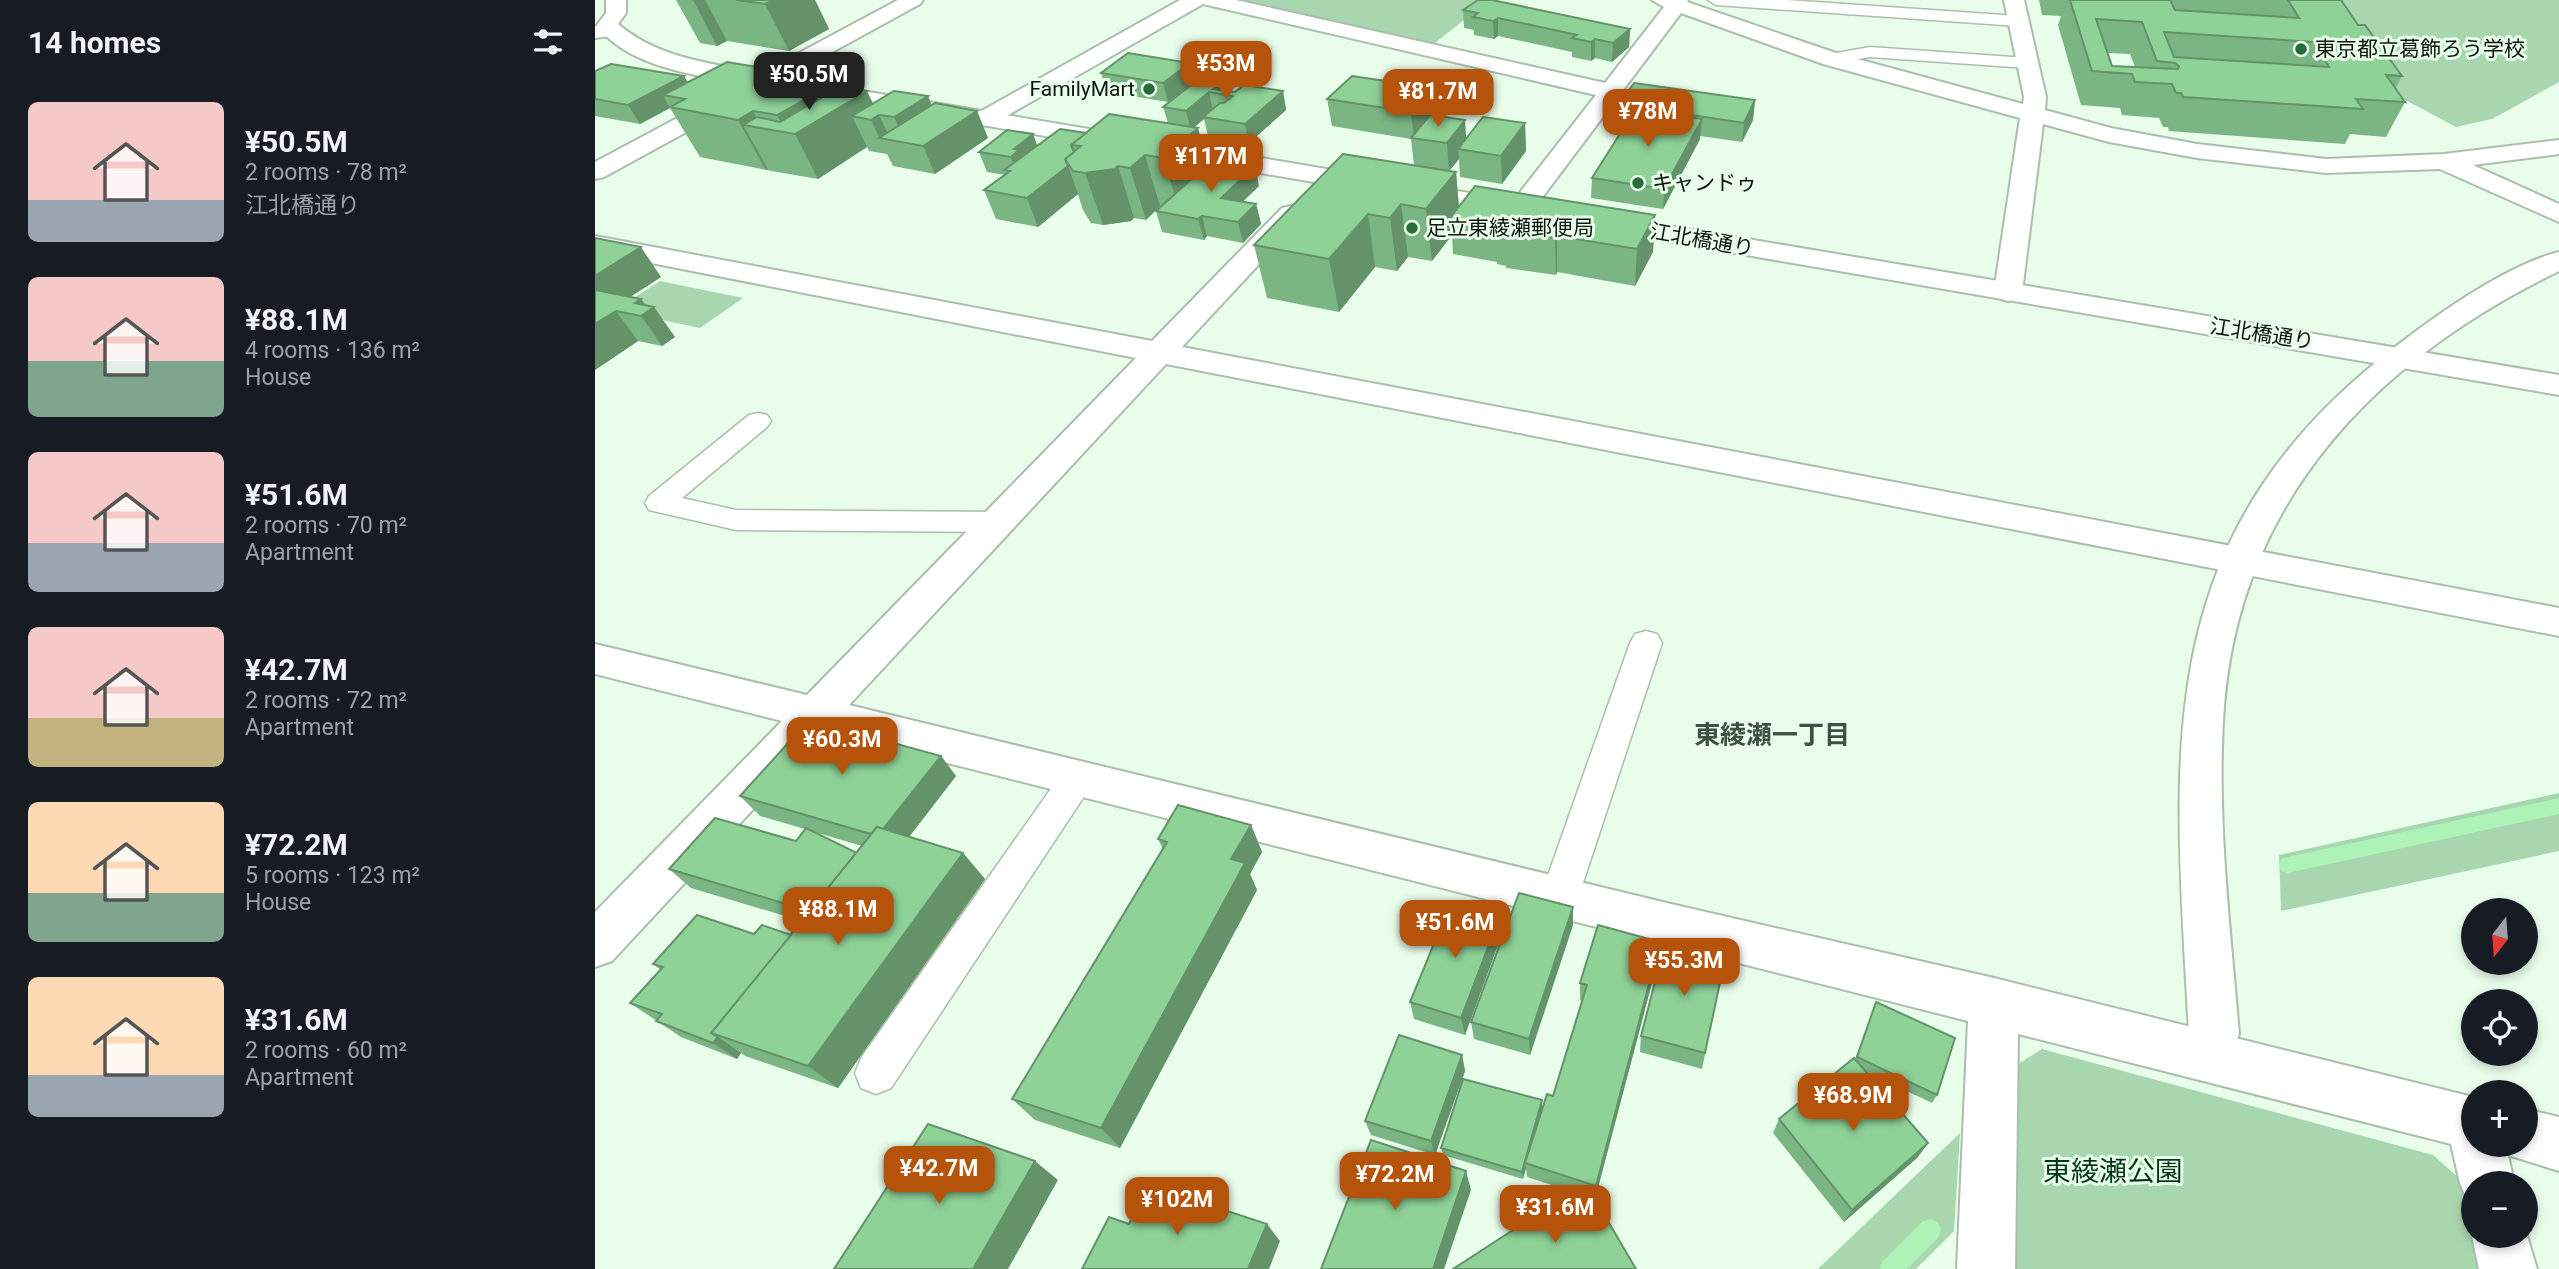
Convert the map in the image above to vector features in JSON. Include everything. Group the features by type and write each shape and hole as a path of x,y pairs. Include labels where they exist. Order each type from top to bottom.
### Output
{"street":[{"path":"616,0 616,12 602,27 680,63 763,81 1547,214"},
{"path":"595,172 913,0"},
{"path":"986,118 1195,0"},
{"path":"1210,0 1610,91"},
{"path":"1520,209 1610,91 1672,2 1831,59 2033,115 2154,145 2326,166 2444,161 2559,147"},
{"path":"2008,292 2035,97 2016,10"},
{"path":"2444,161 2559,214"},
{"path":"595,944 1159,355 1325,176"},
{"name":"江北橋通り","path":"1574,218 2559,384"},
{"path":"595,244 1159,355 2559,622"},
{"path":"2215,1045 2204,894 2202,733 2207,682 2220,622 2239,561 2260,516 2286,477 2329,424 2400,357 2490,296 2559,260"},
{"path":"595,659 1079,776 1559,898 1994,1002 2215,1045 2461,1119"},
{"path":"1986,1269 1994,1002"},
{"path":"2538,1139 2559,1144"},
{"path":"2503,1248 2508,1269"}],"lane":[{"path":"1716,0 2016,10"},
{"path":"1831,59 1870,52 2027,63"},
{"path":"758,421 659,503 736,520 1000,522"},
{"path":"699,436 730,444"},
{"path":"1559,898 1646,643"},
{"path":"876,1073 1079,776"}],"green space":[{"path":"1240,0 1489,0 1435,43"},
{"path":"2305,0 2559,0 2559,82 2492,119 2456,127 2353,72"},
{"path":"660,281 743,298 700,328 615,310"},
{"path":"2559,793 2559,851 2281,911 2279,855"},
{"name":"東綾瀬公園","path":"2042,1049 2433,1155 2459,1178 2461,1248 2474,1248 2479,1269 2015,1269 2015,1066"},
{"path":"1960,1133 1954,1231 1916,1269 1818,1269"}],"building":[{"path":"736,0 774,0 765,4"},
{"path":"1478,0 1492,0 1630,29 1613,43 1595,39 1591,42 1572,38 1577,35 1498,18 1493,21 1473,17 1478,13 1463,10"},
{"path":"2070,0 2170,0 2175,10 2299,18 2288,0 2341,0 2358,25 2365,25 2402,76 2386,75 2405,102 2356,99 2363,109 2183,97 2181,93 2176,93 2172,84 2135,82 2132,74 2092,71","holes":["2096,19 2142,22 2157,61 2175,63 2179,66 2178,69 2112,66","2164,32 2314,42 2329,67 2174,57"]},
{"path":"1128,53 1190,63 1163,83 1101,73"},
{"path":"727,62 838,81 777,115 753,111 738,120 670,107 685,99 663,95"},
{"path":"611,64 684,76 628,105 595,99 595,71"},
{"path":"1352,76 1434,88 1411,112 1327,99"},
{"path":"1200,78 1222,81 1213,89 1235,92 1244,85 1283,91 1245,124 1203,117 1233,96 1209,92 1186,111 1163,107"},
{"path":"1634,83 1755,100 1744,123 1619,104"},
{"path":"840,87 867,91 795,134 743,125 757,117 780,122"},
{"path":"894,91 928,96 894,117 879,115 871,120 852,116"},
{"path":"935,103 977,111 923,146 879,138"},
{"path":"1635,110 1702,119 1664,189 1592,178"},
{"path":"1109,114 1198,128 1164,158 1145,155 1130,168 1118,166 1115,169 1085,173 1073,171 1065,159 1081,146 1071,145"},
{"path":"1430,115 1465,120 1447,143 1411,138"},
{"path":"1483,117 1525,123 1501,156 1458,149"},
{"path":"1060,129 1086,133 1071,145 1074,152 1065,159 1068,166 1027,198 984,190 1010,171 1004,170"},
{"path":"1007,130 1033,134 1014,149 1019,150 1011,157 979,152"},
{"path":"1343,154 1456,172 1426,209 1401,204 1390,218 1368,214 1329,259 1254,245"},
{"path":"1214,159 1255,166 1221,198 1256,204 1238,222 1202,216 1198,219 1156,211"},
{"path":"1475,186 1655,215 1637,249 1557,236 1555,238 1504,231 1506,229 1495,228 1496,226 1450,218"},
{"path":"595,238 641,247 595,276"},
{"path":"595,290 641,299 635,303 654,307 641,316 616,311 595,324"},
{"path":"809,720 941,756 883,829 877,827 871,834 740,796"},
{"path":"1178,805 1251,825 1231,859 1245,863 1101,1128 1012,1099 1167,842 1158,839"},
{"path":"715,818 796,841 806,828 857,853 810,911 669,869"},
{"path":"877,827 963,853 808,1066 711,1033"},
{"path":"1519,893 1573,907 1529,1039 1471,1022"},
{"path":"1451,902 1500,916 1461,1018 1410,1002"},
{"path":"697,915 754,934 762,925 791,935 711,1033 718,1037 713,1043 656,1021 662,1014 630,1003 663,967 653,964"},
{"path":"1598,925 1660,942 1596,1186 1525,1163 1547,1094 1553,1096 1587,985 1580,983"},
{"path":"1665,943 1725,959 1705,1053 1641,1036"},
{"path":"1876,1002 1955,1038 1937,1095 1857,1057"},
{"path":"1399,1035 1462,1055 1431,1141 1365,1121"},
{"path":"1854,1058 1928,1143 1852,1210 1779,1119"},
{"path":"1463,1079 1542,1100 1522,1172 1441,1148"},
{"path":"928,1124 1035,1161 973,1269 834,1269"},
{"path":"1371,1140 1466,1171 1433,1269 1321,1269"},
{"path":"1148,1185 1267,1224 1248,1269 1082,1269 1109,1217 1129,1224"},
{"path":"1564,1197 1580,1225 1602,1211 1636,1269 1453,1269"}],"waterway":[{"path":"2288,865 2559,806"},
{"path":"1891,1269 1930,1230"}],"place":[{"name":"東京都立葛飾ろう学校","path":"2301,49"},
{"name":"FamilyMart","path":"1149,89"},
{"name":"キャンドゥ","path":"1638,183"},
{"name":"足立東綾瀬郵便局","path":"1412,228"}],"district":[{"name":"東綾瀬一丁目","path":"1772,735"}]}
